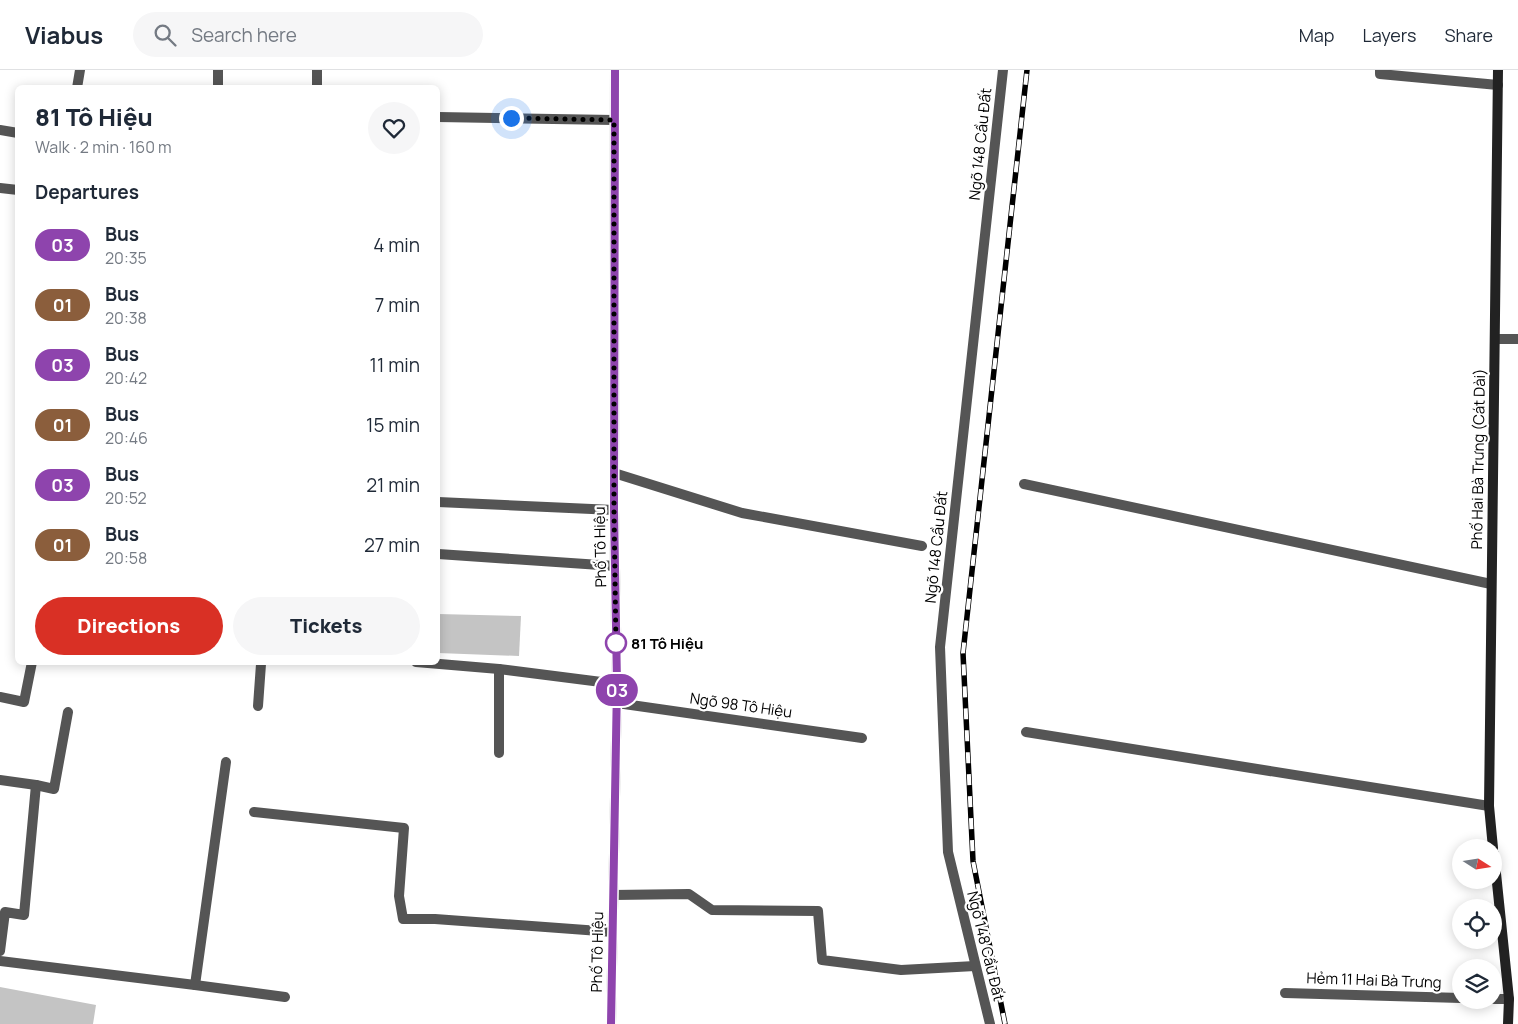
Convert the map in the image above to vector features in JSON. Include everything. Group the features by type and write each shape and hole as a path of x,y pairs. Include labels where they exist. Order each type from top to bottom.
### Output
{"main road":[{"name":"Phố Tô Hiệu","path":"611,1024 617,703 614,510 615,70"},
{"name":"Phố Hai Bà Trưng (Cát Dài)","path":"1492,839 1489,806 1498,70"},
{"path":"1498,889 1509,999 1508,1024"}],"street":[{"path":"78,85 80,70"},
{"path":"218,70 218,85"},
{"path":"317,70 317,85"},
{"name":"Ngõ 148 Cầu Đất","path":"990,1024 948,852 940,647 1003,70"},
{"path":"1380,70 1380,74 1498,85"},
{"path":"440,117 614,120"},
{"path":"0,130 15,132"},
{"path":"0,188 15,190"},
{"path":"1495,339 1518,339"},
{"path":"614,472 742,513 922,546"},
{"path":"1024,484 1491,584"},
{"path":"440,502 614,510"},
{"path":"440,554 615,566"},
{"path":"440,664 499,669 617,684"},
{"path":"0,697 24,702 31,665"},
{"path":"258,665 258,706"},
{"path":"499,669 499,753"},
{"name":"Ngõ 98 Tô Hiệu","path":"617,703 862,738"},
{"path":"0,780 36,784 54,789 68,712"},
{"path":"1026,732 1489,806"},
{"path":"195,985 226,762"},
{"path":"0,951 5,912 24,915 36,784"},
{"path":"254,812 404,828 399,896 403,918 613,932"},
{"path":"613,895 689,894 712,910 818,911 822,960 900,970 976,966"},
{"path":"0,961 285,997"},
{"name":"Hẻm 11 Hai Bà Trưng","path":"1286,993 1452,998"},
{"path":"1502,999 1509,999"}],"building":[{"path":"440,614 521,616 519,656 440,653"},
{"path":"0,987 96,1005 93,1024 0,1024"}],"railway":[{"path":"1005,1024 973,861 963,653 1027,70"}],"bus line":[{"name":"03","path":"611,1024 617,684 614,510 615,70"}],"place":[{"name":"81 Tô Hiệu","path":"616,643"}],"route":[{"path":"511,118 614,120 616,645 616,643"}]}
